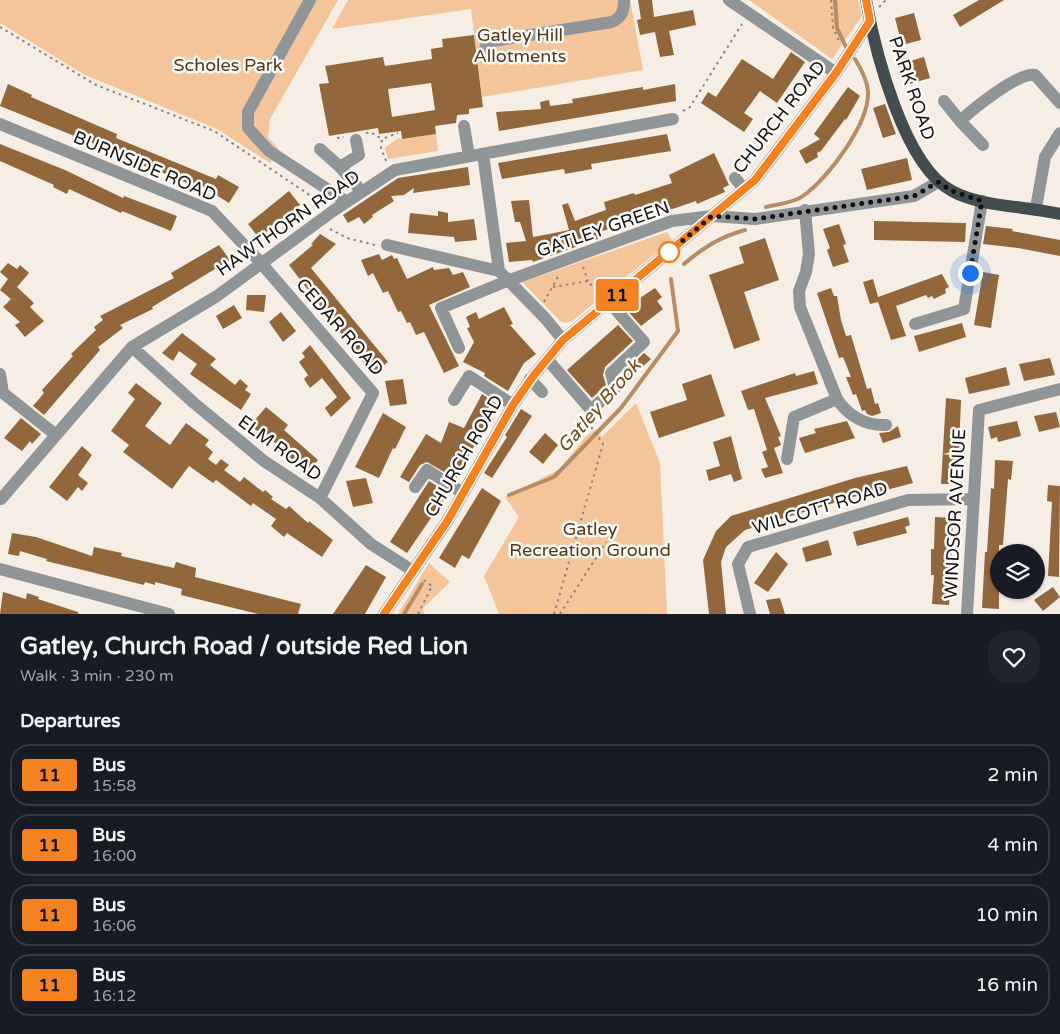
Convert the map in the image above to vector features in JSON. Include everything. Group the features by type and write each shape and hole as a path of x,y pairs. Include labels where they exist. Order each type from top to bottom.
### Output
{"main road":[{"name":"PARK ROAD","path":"866,0 870,21 905,132 923,165 938,182 952,191 982,201 1036,208 1060,214"}],"street":[{"path":"310,0 248,112 248,128 256,139 269,151 347,202"},
{"path":"485,50 487,42 612,22 622,15 624,0"},
{"path":"729,0 836,73"},
{"name":"CHURCH ROAD","path":"384,614 448,520 513,405 530,379 563,340 755,180 836,73 870,21"},
{"path":"960,121 991,96 1029,74 1037,76 1060,103"},
{"path":"944,100 960,121 983,145"},
{"name":"HAWTHORN ROAD","path":"1,499 132,347 217,296 333,211 393,171 672,119"},
{"name":"BURNSIDE ROAD","path":"0,124 212,211 261,263"},
{"path":"464,126 469,156"},
{"path":"1036,208 1045,157 1060,133"},
{"path":"340,167 359,155 356,140"},
{"path":"320,149 340,167 362,192"},
{"path":"483,154 503,276"},
{"path":"735,178 744,189"},
{"name":"GATLEY GREEN","path":"459,348 440,308 503,276 573,257 672,221 712,216 755,219 805,210 914,196 938,182"},
{"path":"915,324 964,309 982,201"},
{"path":"805,210 809,254 806,272 799,291 800,307 838,399 853,416 868,423 886,425"},
{"path":"387,245 503,276 563,340"},
{"name":"CEDAR ROAD","path":"261,263 373,393 320,498"},
{"path":"547,359 591,410 615,388 611,374 644,342 608,303"},
{"name":"ELM ROAD","path":"132,347 194,403 264,461 320,498 371,544 412,571"},
{"path":"0,374 3,393 56,435"},
{"path":"454,400 470,376 513,405"},
{"path":"530,379 542,392"},
{"name":"WINDSOR AVENUE","path":"967,614 979,410 1060,390"},
{"path":"787,459 794,417 838,399"},
{"path":"415,487 427,470 463,493"},
{"name":"WILCOTT ROAD","path":"750,614 738,564 748,548 908,500 973,500"},
{"path":"0,569 169,614"}],"path":[{"path":"831,0 833,28 840,43 839,48"},
{"path":"672,119 690,106 748,14"},
{"path":"0,27 96,85 214,131 333,211"},
{"path":"393,171 381,148 382,139 398,133"},
{"path":"318,222 347,238 363,243 387,245"},
{"path":"538,312 573,257 588,281 608,303"},
{"path":"553,288 588,281"},
{"path":"554,614 603,444 592,428"},
{"path":"560,614 606,542"},
{"path":"412,571 432,586 418,614"}],"green space":[{"name":"Scholes Park","path":"0,0 338,0 270,119 268,137 279,150 270,163 217,129 85,75 0,23"},
{"name":"Gatley Hill Allotments","path":"348,0 630,0 643,70 482,97 471,9 332,29"},
{"path":"749,0 858,0 862,16 832,59"},
{"path":"436,134 438,151 388,159 385,148 398,138"},
{"path":"667,232 672,240 572,321 565,323 560,321 522,282"},
{"name":"Gatley Recreation Ground","path":"636,403 660,463 667,614 499,614 484,576 519,517 505,497 560,469 586,436 596,429 602,437"},
{"path":"429,563 450,582 423,608 424,614 398,614"}],"building":[{"path":"638,0 652,0 654,17 693,10 696,25 669,31 674,55 660,57 655,32 640,35 637,20 641,19"},
{"path":"979,0 1004,0 960,27 953,15"},
{"path":"914,13 921,40 902,45 895,18"},
{"path":"474,35 483,107 469,109 469,114 457,115 456,123 435,126 436,134 402,139 401,131 379,134 378,128 329,136 319,84 329,83 325,66 383,57 385,66 432,59 431,49 443,47 442,39","holes":["431,83 435,110 392,117 388,89"]},
{"path":"791,52 805,62 777,103 760,91 744,113 753,119 744,132 701,103 708,92 716,97 742,59 773,79"},
{"path":"924,57 930,78 906,85 900,64"},
{"path":"8,84 32,95 31,97 117,134 116,138 216,179 218,175 239,187 229,203 200,185 198,189 179,179 118,156 119,154 0,106"},
{"path":"675,84 676,101 499,131 496,112 541,109 540,102 549,100 550,106 573,103 572,99 643,87 643,90"},
{"path":"848,87 860,96 846,120 821,151 817,153 818,157 806,164 799,151 820,139 814,134"},
{"path":"885,104 896,134 883,138 873,108"},
{"path":"667,134 671,151 591,164 592,169 565,174 564,169 502,179 498,163"},
{"path":"0,144 65,170 123,198 124,196 177,216 171,231 122,211 121,213 69,189 67,194 53,187 54,185 0,161"},
{"path":"714,153 729,185 723,188 725,192 697,204 696,201 643,219 640,210 609,219 612,228 596,233 598,239 533,262 532,260 509,262 506,243 526,241 520,222 515,222 511,201 529,200 533,237 569,230 562,205 568,203 575,221 606,210 604,202 634,193 635,195 672,183 669,175"},
{"path":"907,158 912,180 867,190 861,169"},
{"path":"468,167 470,185 413,193 414,188 404,195 391,196 394,201 372,215 373,217 364,224 359,217 348,223 343,215 398,178"},
{"path":"289,191 300,205 259,238 248,224"},
{"path":"438,211 448,213 448,222 474,219 477,240 455,242 454,237 408,233 410,213 438,216"},
{"path":"874,221 966,223 965,242 874,240"},
{"path":"839,224 846,244 843,245 849,262 833,267 827,250 830,248 823,229"},
{"path":"986,226 1013,229 1012,231 1060,240 1060,256 983,244"},
{"path":"320,234 336,244 311,268 388,362 372,374 289,265 313,245 311,244"},
{"path":"765,238 779,280 744,292 760,340 734,349 709,275 744,263 739,247"},
{"path":"219,245 230,260 152,307 153,309 120,325 123,328 98,347 100,350 44,415 33,406 44,393 42,390 73,356 71,354 96,330 94,327 103,320 100,316 174,278 171,273"},
{"path":"379,254 382,260 392,255 394,259 397,258 407,279 433,267 434,270 449,268 453,275 463,272 470,287 429,305 459,366 444,373 424,332 416,335 410,322 407,323 401,311 398,312 388,291 383,293 373,273 368,276 361,260"},
{"path":"8,263 17,269 20,265 29,273 17,287 34,303 30,307 44,321 25,337 15,325 20,322 3,307 11,299 0,290 8,279 0,272"},
{"path":"983,272 999,275 991,328 974,325"},
{"path":"942,274 949,287 945,289 946,293 934,299 932,296 928,298 926,295 896,306 906,336 891,340 878,302 870,304 863,282 873,279 878,297"},
{"path":"655,288 662,297 657,301 663,309 641,326 625,308"},
{"path":"831,288 834,296 837,296 846,336 851,335 867,389 871,388 875,404 878,403 881,413 872,416 867,414 865,410 862,411 856,394 853,395 846,377 851,377 843,357 839,358 817,293"},
{"path":"247,295 266,295 264,312 246,310"},
{"path":"234,305 242,318 223,329 216,316"},
{"path":"504,307 513,324 510,325 536,354 524,363 508,391 484,376 485,373 463,362 474,342 467,328 470,327 466,317 476,312 479,319"},
{"path":"281,312 296,331 283,342 269,322"},
{"path":"962,323 966,337 919,352 914,336"},
{"path":"618,325 633,341 605,367 603,375 606,385 592,398 567,370"},
{"path":"182,333 216,359 210,365 235,385 240,379 248,386 245,390 251,394 241,410 190,374 197,364 179,351 173,361 162,353"},
{"path":"310,345 351,398 331,417 325,408 337,397 322,378 310,388 304,379 308,375 299,362 305,357 302,353"},
{"path":"644,353 651,359 624,384 620,376"},
{"path":"1050,358 1055,375 1024,381 1019,364"},
{"path":"1006,367 1010,385 969,394 965,378"},
{"path":"814,371 818,384 765,398 781,436 778,437 781,445 774,448 783,473 765,478 761,469 768,467 762,452 767,450 754,409 748,410 741,391 795,373 796,376"},
{"path":"711,374 725,416 659,438 650,412 687,400 682,384"},
{"path":"403,379 407,404 390,406 385,381"},
{"path":"136,383 162,403 145,426 170,445 186,423 209,440 205,445 213,452 208,459 216,465 221,459 229,465 224,470 240,482 244,477 263,492 265,490 273,497 271,499 286,509 289,506 308,523 309,521 333,540 322,557 287,533 284,537 271,526 276,519 253,503 251,506 216,480 213,483 189,466 172,489 123,452 129,445 111,431 135,399 128,393"},
{"path":"482,394 497,404 456,479 427,462 420,465 409,482 400,477 426,434 441,443 449,422 464,428"},
{"path":"946,398 961,400 959,450 943,454 959,456 957,484 941,484"},
{"path":"266,407 288,425 284,430 318,460 308,473 284,452 286,450 250,426"},
{"path":"521,409 532,416 492,478 484,473 507,437 505,435"},
{"path":"1056,412 1060,427 1039,432 1034,416"},
{"path":"383,413 406,427 395,449 393,448 379,478 355,467"},
{"path":"21,418 41,434 32,444 30,441 22,451 4,438"},
{"path":"847,421 855,438 805,453 799,438 816,433 814,429"},
{"path":"1017,421 1021,436 998,442 997,437 991,439 988,427"},
{"path":"898,426 901,437 883,443 879,433 889,432"},
{"path":"545,433 558,445 543,464 529,452"},
{"path":"731,436 742,479 734,482 731,474 709,481 706,470 720,466 713,442"},
{"path":"82,446 92,455 78,475 88,483 82,491 78,487 67,501 49,487"},
{"path":"995,460 1013,461 1011,480 1008,479 1003,544 990,544 990,599 999,599 999,609 982,608 991,488 994,489"},
{"path":"907,466 913,483 860,497 860,495 745,530 726,547 721,562 726,614 709,614 703,560 716,531 731,516 855,478"},
{"path":"366,478 373,503 353,507 346,481"},
{"path":"429,481 448,493 407,553 390,542"},
{"path":"1048,485 1060,486 1059,577 1048,576 1052,502 1047,501"},
{"path":"482,488 501,501 469,559 462,555 455,568 439,558"},
{"path":"908,517 910,525 905,527 907,533 857,546 853,532"},
{"path":"935,517 953,518 949,605 932,604 934,575 931,575 931,549 934,549"},
{"path":"12,533 36,537 92,556 94,547 122,553 121,556 174,568 176,562 196,568 195,577 301,604 298,614 258,614 181,595 182,589 155,582 155,585 145,582 144,585 46,561 47,559 20,551 19,556 8,554"},
{"path":"828,540 832,555 806,562 802,548"},
{"path":"776,552 788,564 768,592 754,583"},
{"path":"366,565 386,577 365,614 333,614"},
{"path":"1053,587 1060,597 1043,611 1034,600 1045,599 1045,592"},
{"path":"3,592 26,599 27,593 39,597 38,599 78,612 78,614 0,614"},
{"path":"780,598 785,614 770,614 766,600"}],"waterway":[{"name":"Gatley Brook","path":"835,0 837,28 846,47"},
{"name":"Gatley Brook","path":"766,207 790,202 803,196 824,176 846,149 855,134 867,104 868,91 865,79 855,59"},
{"name":"Gatley Brook","path":"684,264 698,252 713,243 745,230"},
{"name":"Gatley Brook","path":"509,495 554,477 621,408 678,331 671,279"},
{"name":"Gatley Brook","path":"404,614 422,584"}],"bus line":[{"name":"11","path":"384,614 448,520 513,405 534,375 563,340 755,180 836,73 870,21 866,0"}],"route":[{"path":"669,252 712,216 755,219 880,199 914,196 924,192 938,182 967,198 982,201 970,273"}]}
